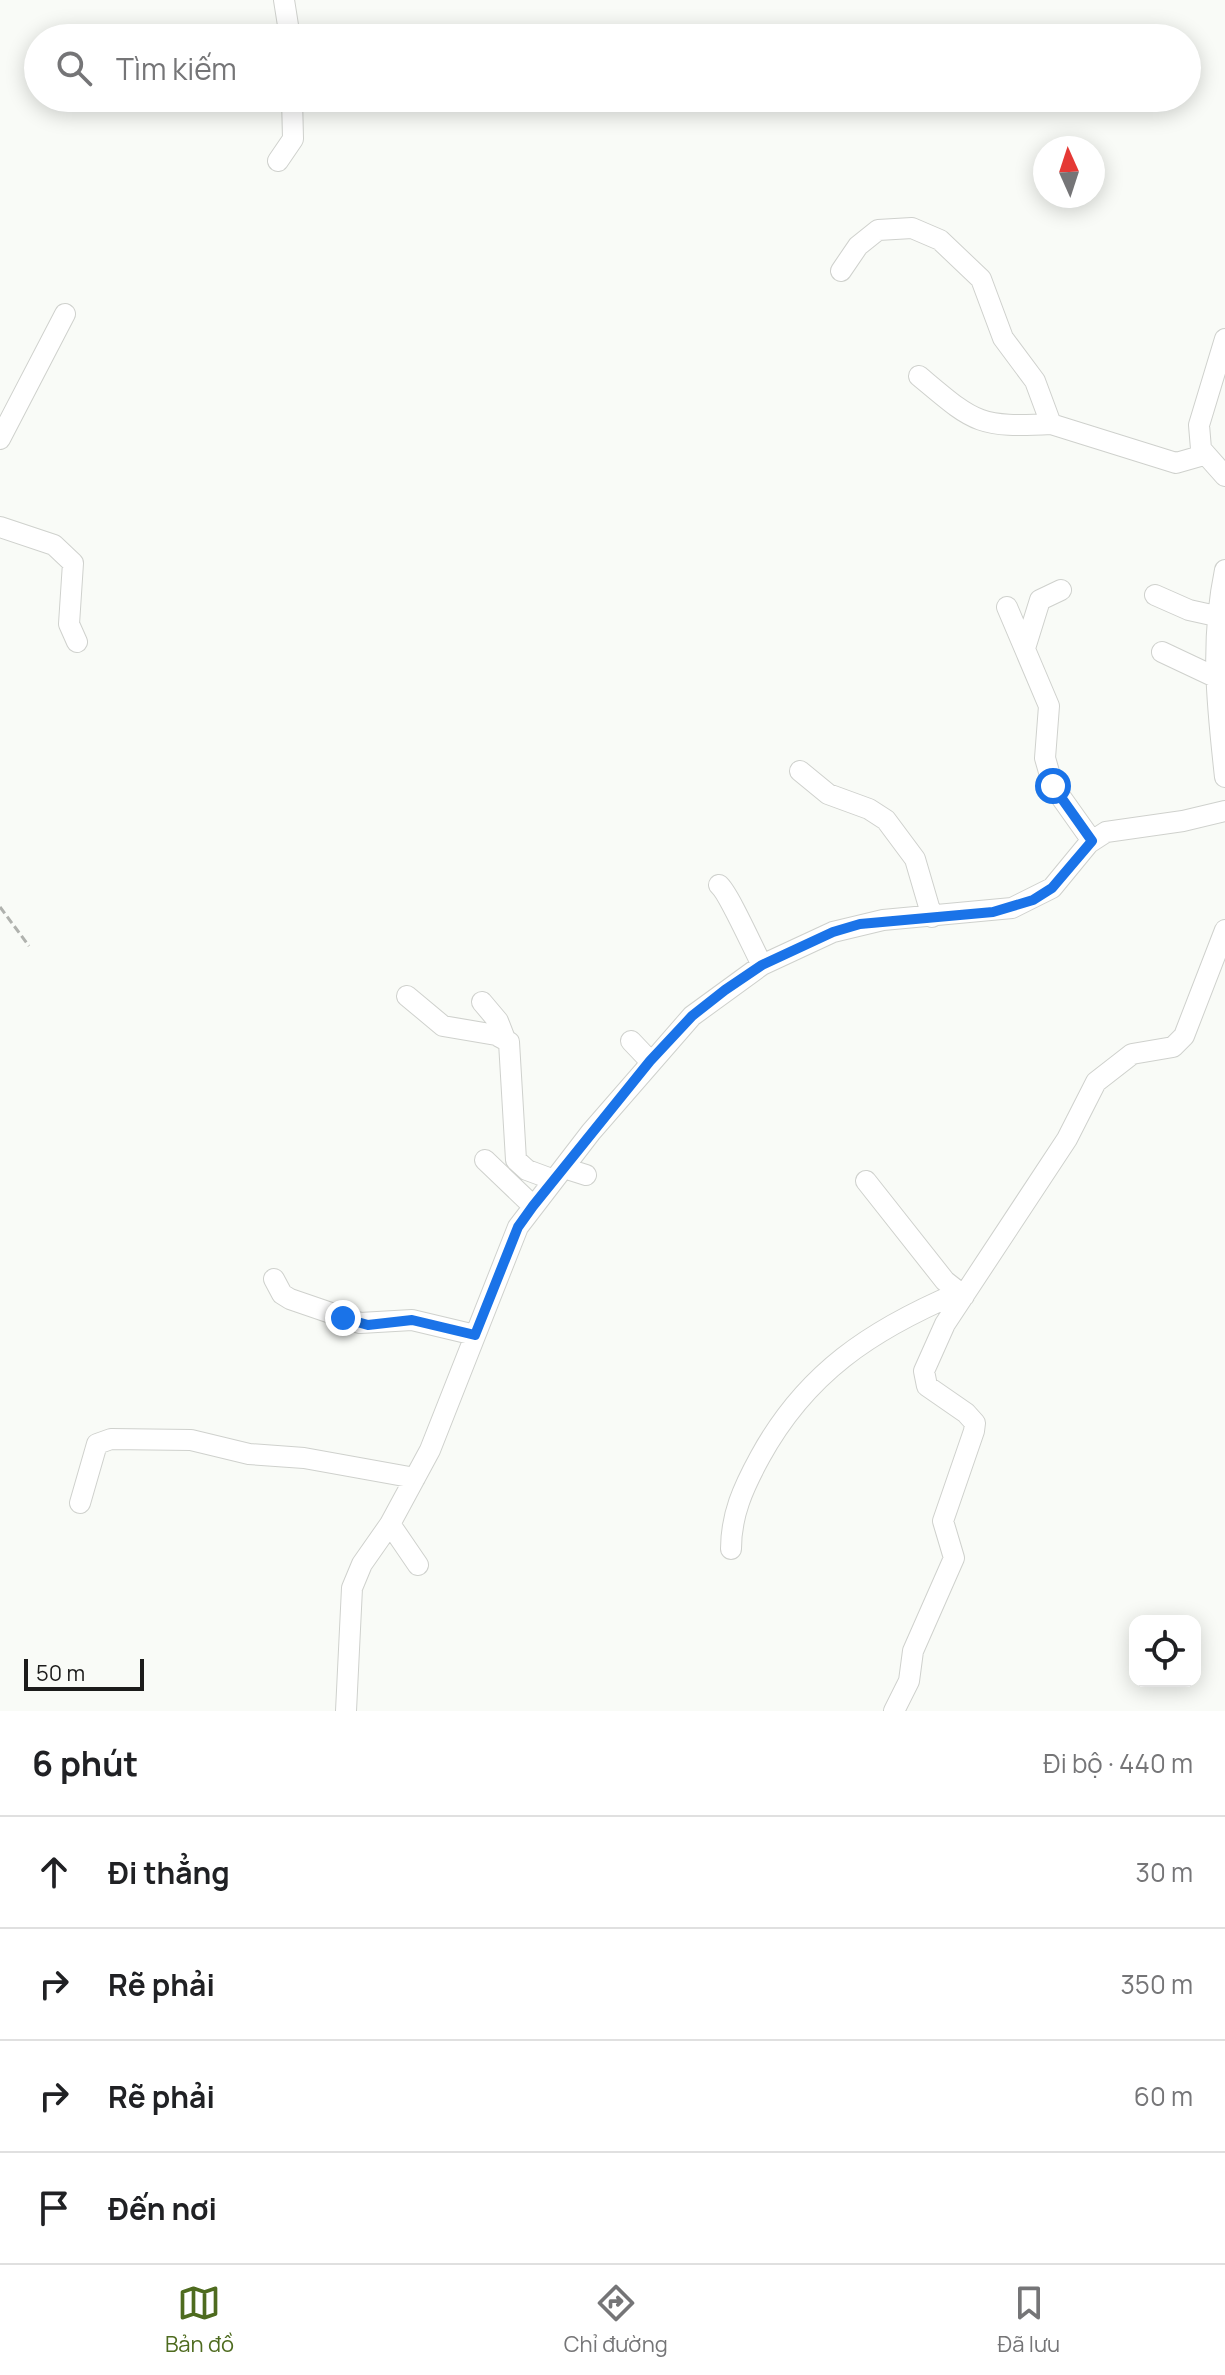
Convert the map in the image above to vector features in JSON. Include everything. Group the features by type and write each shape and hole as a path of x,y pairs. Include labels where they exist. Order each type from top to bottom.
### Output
{"street":[{"path":"284,0 288,24"},
{"path":"278,161 293,139 292,112"},
{"path":"841,271 858,246 878,230 912,228 940,240 981,279 1003,338 1035,381 1051,424"},
{"path":"0,439 65,314"},
{"path":"1225,339 1199,425 1204,455 1225,476"},
{"path":"919,376 963,414 981,422 1051,424 1176,463 1204,455"},
{"path":"0,527 54,545 73,563 69,624 77,642"},
{"path":"1225,570 1216,616 1215,677 1225,777"},
{"path":"1026,645 1040,600 1061,590"},
{"path":"1155,595 1189,610 1216,616"},
{"path":"1007,607 1026,645 1049,706 1044,747 1048,771 1064,804 1092,841"},
{"path":"1162,652 1215,677"},
{"path":"800,771 828,794 869,809 886,820 915,859 932,917"},
{"path":"346,1711 352,1588 362,1564 390,1524 430,1450 518,1227 650,1061 692,1016 762,965 833,932 860,924 993,912 1033,900 1052,888 1092,841 1115,830 1183,821 1225,811"},
{"path":"719,885 727,893 732,910 762,965"},
{"path":"894,1711 909,1681 913,1651 954,1558 943,1521 975,1423 927,1386 924,1371 961,1294 1067,1139 1102,1064 1132,1054 1173,1047 1178,1043 1197,1007 1225,930"},
{"path":"407,996 443,1026 505,1039"},
{"path":"482,1002 498,1021 511,1050 516,1160 527,1170 586,1175"},
{"path":"631,1041 650,1061"},
{"path":"485,1160 533,1206"},
{"path":"866,1181 961,1294"},
{"path":"274,1279 282,1294 368,1325 412,1320 475,1335"},
{"path":"731,1549 731,1521 750,1476 783,1416 800,1395 860,1346 907,1314 961,1294"},
{"path":"80,1503 97,1444 111,1439 191,1440 249,1454 304,1458 415,1478"},
{"path":"390,1524 418,1565"}],"path":[{"path":"0,907 29,946"}],"route":[{"path":"343,1318 368,1325 412,1320 475,1335 524,1218 650,1061 692,1016 762,965 833,932 883,920 993,912 1012,908 1044,894 1092,841 1053,786"}]}
